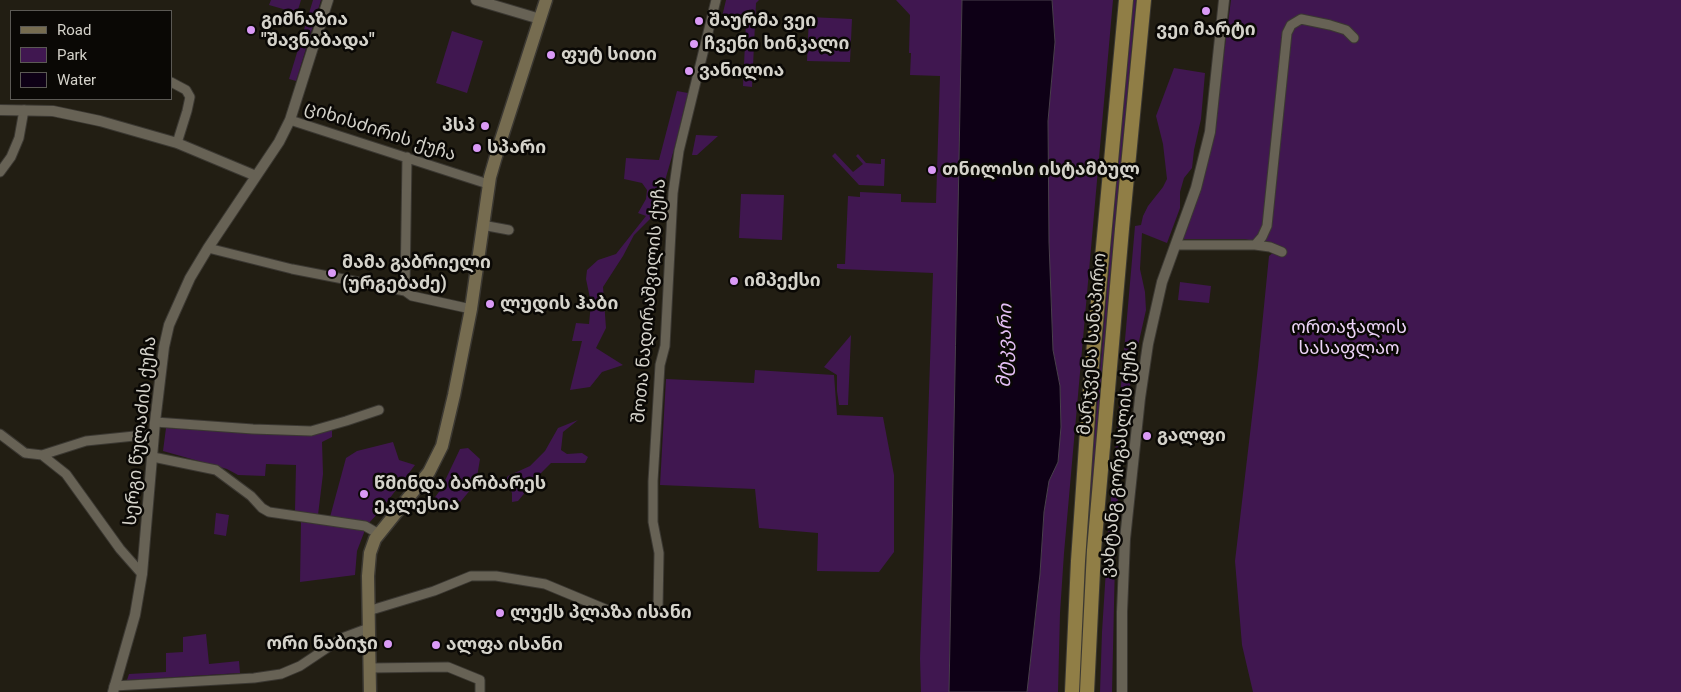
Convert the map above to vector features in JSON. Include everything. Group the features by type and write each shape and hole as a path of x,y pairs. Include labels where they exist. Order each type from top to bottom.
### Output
{"highway":[{"name":"მარჯვენა სანაპირო","path":"1072,692 1078,561 1090,387 1126,0"},
{"name":"მარჯვენა სანაპირო","path":"1087,692 1094,550 1144,0"}],"main road":[{"path":"370,692 368,576 370,553 378,534 429,472 442,446 471,309 488,184 498,146 546,0"}],"street":[{"name":"სერგი წულაძის ქუჩა","path":"114,689 135,615 142,574 155,422 164,347 169,326 190,278 279,142 290,120 328,0"},
{"path":"476,0 540,19"},
{"name":"შოთა ნადირაშვილის ქუჩა","path":"658,608 659,553 654,522 653,481 660,365 665,346 673,193 680,151 716,0"},
{"name":"ვახტანგ გორგასლის ქუჩა","path":"1122,692 1122,612 1125,539 1140,398 1148,344 1160,290 1196,188 1210,132 1224,0"},
{"path":"1255,245 1262,237 1267,226 1287,33 1291,25 1301,19 1330,24 1346,30 1354,38"},
{"path":"172,83 186,90 190,96 177,144"},
{"path":"0,110 53,111 100,121 177,144 256,176"},
{"path":"0,172 11,157 19,138 24,110"},
{"name":"ციხისძირის ქუჩა","path":"290,120 488,184"},
{"path":"405,291 407,157"},
{"path":"482,225 509,230"},
{"path":"1176,245 1255,245 1270,247 1282,252"},
{"path":"208,248 292,269 405,291 412,296 471,309"},
{"path":"155,422 253,429 310,430 379,410"},
{"path":"0,434 24,453 42,455 86,441 154,434"},
{"path":"42,455 66,474 120,549 142,574"},
{"path":"153,457 216,470 269,512 365,526 378,534"},
{"path":"368,611 434,591 471,576 496,576 545,584 610,611"},
{"path":"114,689 254,678 281,674 300,666 342,638 369,628"},
{"path":"370,668 448,667 480,680 480,692"}],"green space":[{"path":"271,0 301,0 297,13 269,5"},
{"path":"313,0 321,0 296,81 289,79"},
{"path":"726,0 759,0 756,3 752,87 743,86 746,22 721,21"},
{"path":"896,0 962,0 949,692 921,692 920,658 933,273 837,268 837,264 845,264 848,196 860,197 860,192 901,194 901,202 936,203 940,76 910,75 910,15"},
{"path":"1052,0 1113,0 1064,553 1058,692 1027,692 1040,574 1044,512 1049,481 1058,462 1061,427 1060,386 1053,350 1049,242 1048,121 1055,42"},
{"path":"1132,0 1136,0 1107,329 1081,692 1076,692 1084,557"},
{"name":"ორთაჭალის სასაფლაო","path":"1231,0 1681,0 1681,692 1253,692 1242,645 1235,561 1269,256 1280,247 1245,239 1182,239 1213,137"},
{"path":"809,17 852,19 850,62 807,61"},
{"path":"452,31 483,41 467,93 436,83"},
{"path":"1174,68 1205,73 1201,119 1192,168 1184,178 1180,192 1180,208 1167,243 1142,233 1140,269 1145,292 1146,310 1131,377 1116,517 1112,692 1100,692 1109,522 1135,226 1141,225 1148,206 1167,179 1163,144 1156,116"},
{"path":"677,91 688,93 662,191 660,209 634,235 603,287 606,328 596,348 623,365 602,372 590,387 570,390 582,341 572,341 576,323 589,324 591,303 586,279 587,270 598,260 616,254 646,216 638,213 646,199 647,190 642,183 624,179 626,158 659,160"},
{"path":"696,135 718,136 697,155 692,155"},
{"path":"835,153 853,172 863,164 856,156 858,154 866,163 881,164 881,159 885,159 884,186 859,185 832,156"},
{"path":"741,194 784,195 782,240 739,238"},
{"path":"1180,282 1211,286 1209,303 1178,300"},
{"path":"851,335 848,405 839,405 837,375 824,367"},
{"path":"755,370 834,375 837,415 883,417 894,475 894,552 879,572 817,571 818,533 759,528 755,489 660,485 666,379 754,383"},
{"path":"578,420 563,432 561,450 567,454 582,453 588,457 585,463 551,463 518,501 512,502 512,493 505,481 508,476 530,466 545,451 558,428"},
{"path":"166,428 290,434 315,434 332,430 332,437 322,442 323,474 318,515 295,511 296,465 266,464 265,476 238,475 227,469 163,451"},
{"path":"393,442 399,460 415,465 380,511 369,523 330,517 346,458 357,451"},
{"path":"468,448 480,459 476,483 457,506 444,508 433,505 433,500 441,489 460,449"},
{"path":"216,513 229,515 226,536 214,534"},
{"path":"301,522 365,530 357,551 355,575 300,582"},
{"path":"206,634 209,664 239,661 240,673 127,680 129,674 166,672 166,653 183,652 183,637"}],"water":[{"name":"მტკვარი","path":"962,0 1052,0 1055,42 1048,121 1049,242 1053,350 1060,386 1061,427 1058,462 1049,481 1044,512 1040,574 1027,692 949,692"}],"place":[{"name":"ვეი მარტი","path":"1206,11"},
{"name":"შაურმა ვეი","path":"699,21"},
{"name":"გიმნაზია \"შავნაბადა\"","path":"251,30"},
{"name":"ჩვენი ხინკალი","path":"694,44"},
{"name":"ფუტ სითი","path":"551,55"},
{"name":"ვანილია","path":"689,71"},
{"name":"პსპ","path":"485,126"},
{"name":"სპარი","path":"477,148"},
{"name":"თნილისი ისტამბულ","path":"932,170"},
{"name":"მამა გაბრიელი (ურგებაძე)","path":"332,273"},
{"name":"იმპექსი","path":"734,281"},
{"name":"ლუდის ჰაბი","path":"490,304"},
{"name":"გალფი","path":"1147,436"},
{"name":"წმინდა ბარბარეს ეკლესია","path":"364,494"},
{"name":"ლუქს პლაზა ისანი","path":"500,613"},
{"name":"ორი ნაბიჯი","path":"388,644"},
{"name":"ალფა ისანი","path":"436,645"}]}
